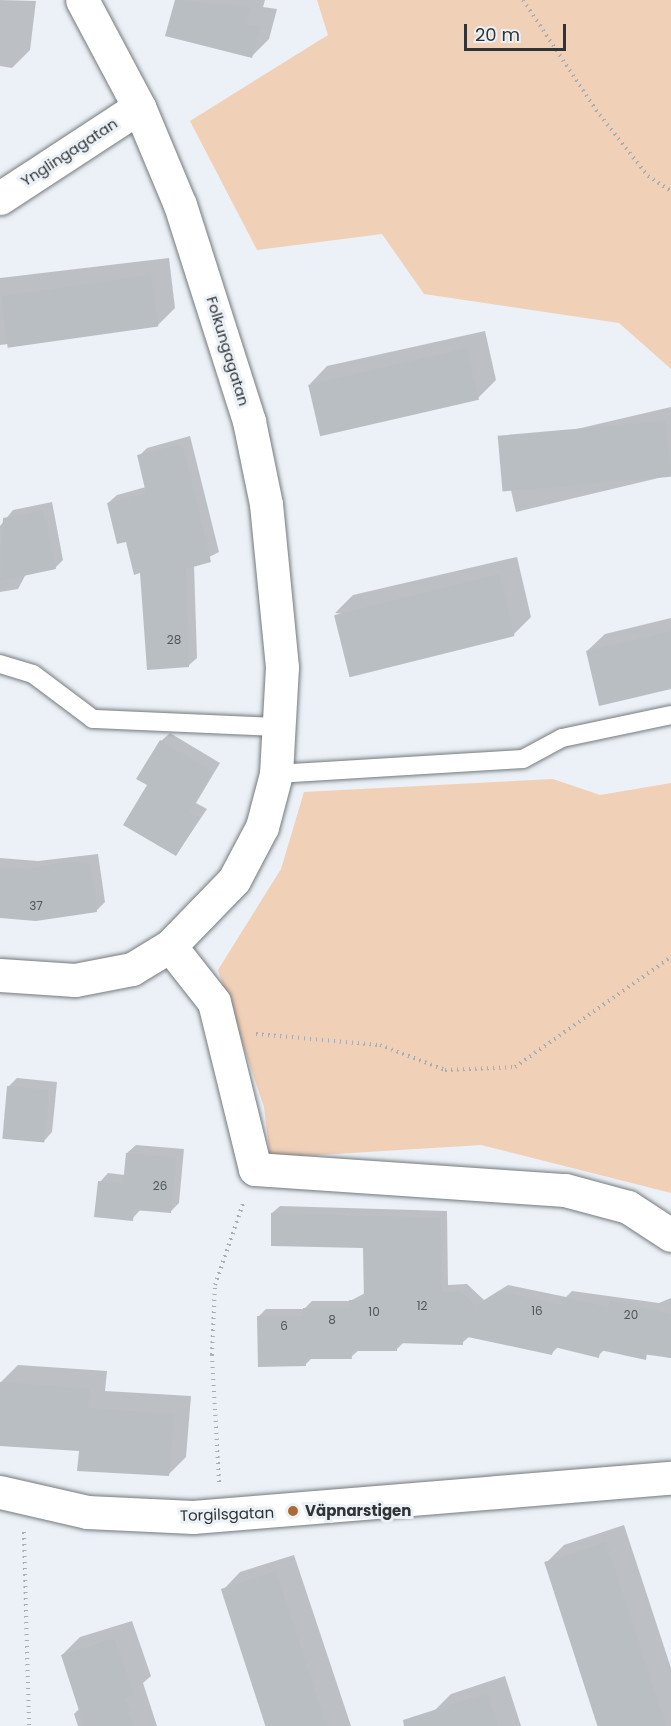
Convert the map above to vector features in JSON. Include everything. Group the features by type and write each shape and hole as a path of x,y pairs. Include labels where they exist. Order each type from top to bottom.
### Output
{"street":[{"name":"Folkungagatan","path":"0,975 75,980 132,969 170,945 234,880 262,827 276,774 282,667 266,504 249,421 180,205 139,107 82,0"},
{"name":"Ynglingagatan","path":"0,198 139,107"},
{"path":"170,945 214,1002 255,1168 565,1190 628,1207 671,1235"},
{"name":"Torgilsgatan","path":"12,1495 87,1512 220,1516 671,1478"}],"lane":[{"path":"0,664 33,674 93,719 279,727"},
{"path":"276,774 523,759 562,738 671,715"}],"path":[{"path":"523,0 596,110 648,176 671,191"},
{"path":"223,1036 270,1033 380,1046 445,1070 515,1067 671,957"},
{"path":"220,1516 212,1355 215,1285 255,1168"},
{"path":"12,1495 29,1726"}],"shaded area":[{"path":"317,0 671,0 671,369 619,323 424,294 382,234 257,250 190,121 328,35"},
{"path":"553,779 600,795 671,783 671,1193 481,1145 270,1158 264,1107 218,970 281,869 304,792"}],"building":[{"path":"175,0 251,6 246,24 261,27 252,58 165,36"},
{"path":"151,275 158,326 8,348 0,296"},
{"path":"467,348 479,400 320,436 308,385"},
{"path":"666,421 671,477 503,492 498,436"},
{"path":"182,444 211,562 186,569 189,667 147,670 140,573 134,575 126,542 117,544 107,503 146,493 137,455"},
{"path":"43,510 56,569 0,581 3,518"},
{"path":"499,574 514,636 350,677 334,615"},
{"path":"671,631 671,689 599,706 586,651"},
{"path":"160,740 213,772 189,812 200,818 176,856 123,825 147,785 136,779"},
{"path":"65,862 90,862 97,912 36,921 0,918 0,867 28,869"},
{"path":"7,1086 49,1090 44,1142 2,1139"},
{"path":"126,1153 176,1157 171,1213 134,1210 133,1221 94,1217 98,1181 123,1184"},
{"path":"271,1213 440,1218 442,1292 460,1291 476,1306 499,1291 562,1305 563,1297 608,1307 610,1300 671,1314 671,1358 647,1353 646,1360 600,1350 599,1358 554,1347 552,1355 463,1336 463,1345 397,1343 397,1351 351,1351 352,1359 305,1359 306,1366 258,1367 257,1316 303,1316 303,1308 349,1308 349,1300 364,1300 363,1248 271,1246"},
{"path":"0,1382 90,1389 88,1408 174,1414 169,1476 77,1471 79,1451 0,1446"},
{"path":"606,1542 666,1726 597,1726 544,1562"},
{"path":"276,1571 326,1726 265,1726 221,1589"},
{"path":"114,1638 134,1695 125,1698 134,1726 84,1726 61,1655"},
{"path":"487,1693 498,1726 404,1726 403,1720"}],"place":[{"name":"Väpnarstigen","path":"293,1511"}]}
